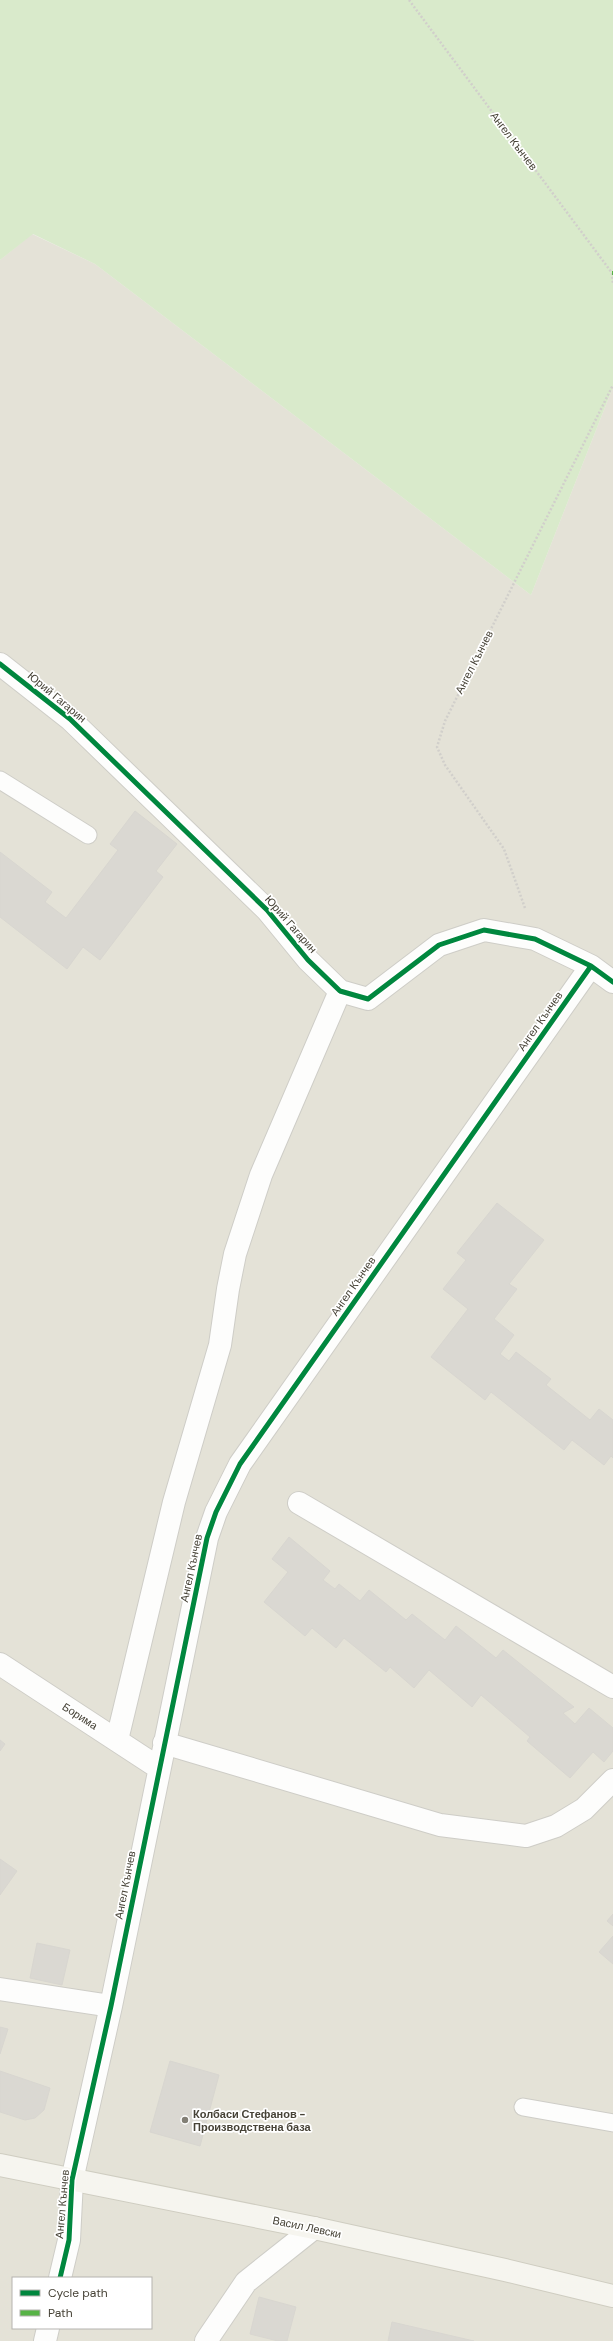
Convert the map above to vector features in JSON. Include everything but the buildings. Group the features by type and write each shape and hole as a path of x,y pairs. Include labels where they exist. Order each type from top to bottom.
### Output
{"street":[{"name":"Юрий Гагарин","path":"0,664 70,719 267,910 308,960 340,991 368,999 440,945 484,930 536,939 591,966 613,982"},
{"name":"Ангел Кънчев","path":"60,2277 69,2240 72,2180 111,2006 207,1538 216,1512 240,1464 591,966"},
{"path":"117,1740 174,1502 220,1345 228,1289 235,1254 261,1175 340,991"},
{"path":"299,1503 613,1687"},
{"name":"Борима","path":"0,1664 159,1768"},
{"path":"164,1743 440,1825 526,1836 556,1826 584,1809 613,1780"},
{"path":"0,1989 111,2006"},
{"name":"Васил Левски","path":"0,2165 314,2228 505,2270 613,2296"},
{"path":"206,2341 246,2282 314,2228"},
{"path":"45,2341 48,2329"}],"lane":[{"path":"0,780 88,835"},
{"path":"523,2107 613,2123"}],"shaded area":[{"path":"32,234 95,264 531,595 613,387 613,2341 0,2341 0,260"}],"green space":[{"path":"0,0 613,0 613,387 531,595 95,264 33,234 0,260"}],"cycle path":[{"path":"0,664 70,719 267,910 308,960 340,991 368,999 439,945 484,930 535,939 591,966 613,982"},
{"path":"60,2277 69,2240 72,2180 111,2006 207,1538 216,1512 240,1464 591,966"}],"place":[{"name":"Колбаси Стефанов - Производствена база","path":"185,2120"}]}
